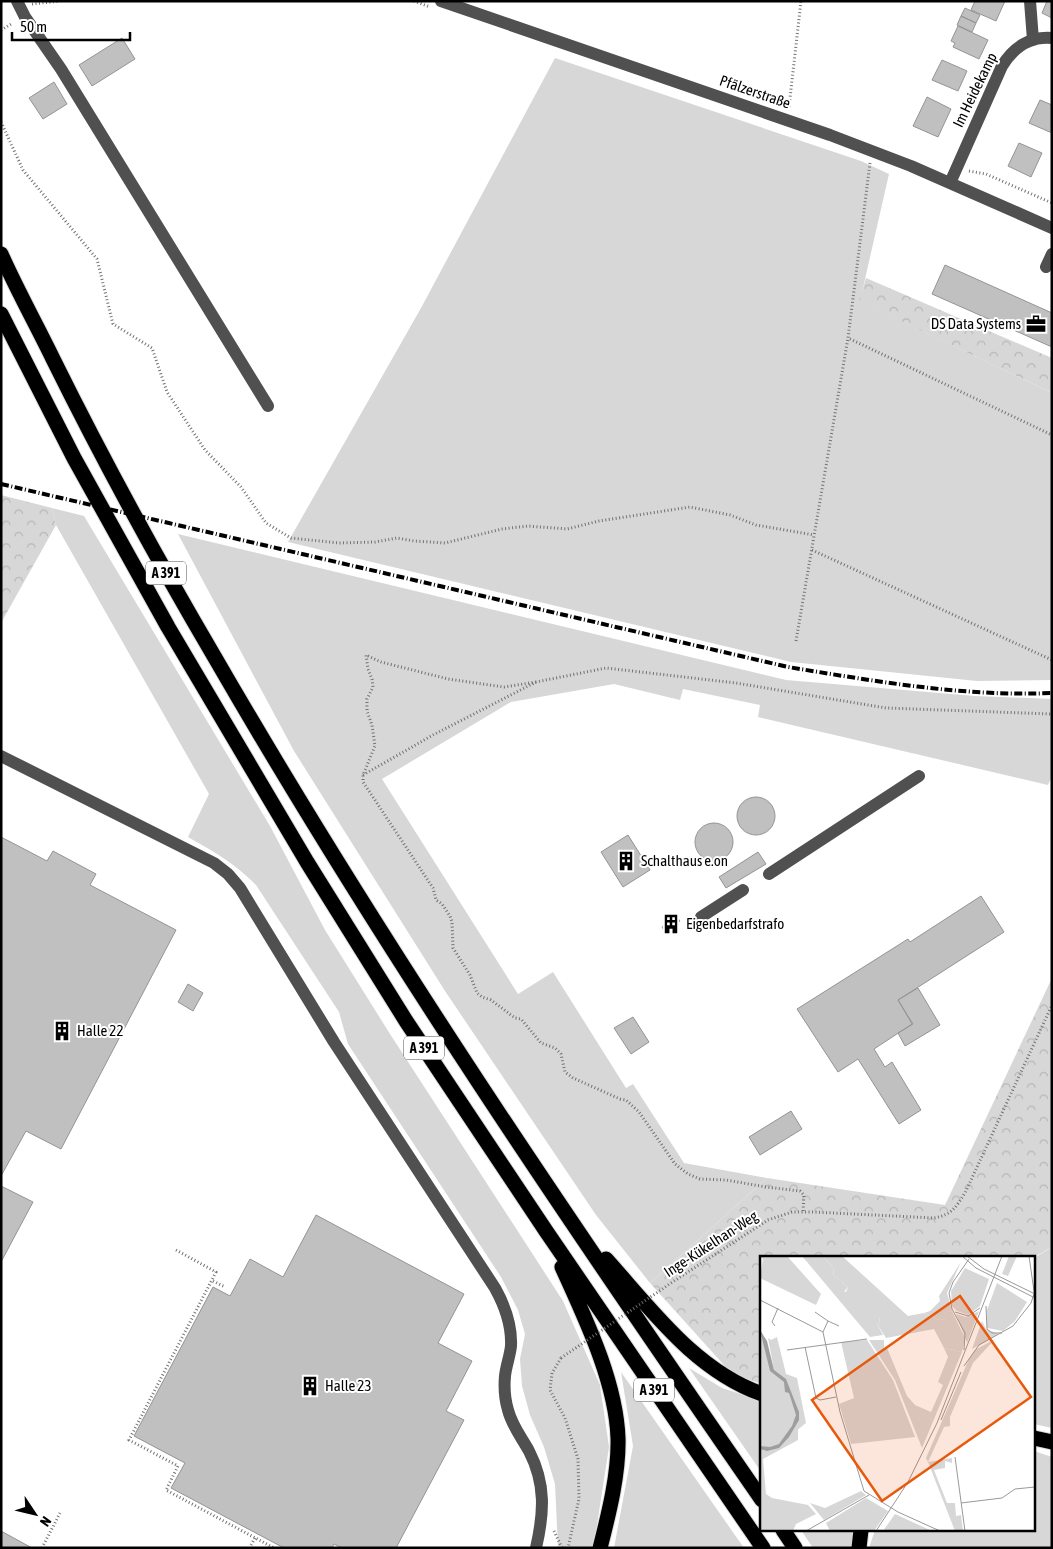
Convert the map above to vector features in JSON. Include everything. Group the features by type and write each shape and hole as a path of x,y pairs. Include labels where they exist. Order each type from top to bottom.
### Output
{"highway":[{"name":"A 391","path":"1,254 92,438 183,603 276,764 425,1002 567,1215 760,1497"},
{"name":"A 391","path":"1,314 78,466 261,788 406,1021 546,1231 763,1548"},
{"path":"567,1215 685,1345 720,1374 733,1382 760,1393"},
{"path":"546,1231 590,1331 611,1393 618,1438 614,1481 600,1548"},
{"path":"1036,1438 1052,1442"},
{"path":"783,1532 795,1548"},
{"path":"858,1548 862,1532"}],"street":[{"path":"17,1 25,17 66,78 268,406"},
{"name":"Pfälzerstraße","path":"441,1 872,150 1052,228"},
{"path":"1030,1 1033,40"},
{"name":"Im Heidekamp","path":"950,183 1008,56 1016,48 1033,40 1052,38"},
{"path":"1046,267 1052,254"},
{"path":"1,756 214,863 228,874 240,888 319,1019 503,1303 507,1312 511,1335 511,1346 505,1376 508,1410 535,1464 542,1492 543,1508 536,1548"},
{"path":"769,874 919,776"},
{"path":"701,917 743,890"}],"path":[{"path":"787,120 801,1"},
{"path":"1,122 23,170 97,259 113,324 152,348 167,392 205,450 241,486 266,523 291,538 339,544 375,542 397,538 445,543 502,529 528,526 567,529 599,521 690,507 730,515 756,525 814,535"},
{"path":"796,641 848,338 872,150"},
{"path":"956,169 986,174 1052,203"},
{"path":"848,338 1052,435"},
{"path":"812,550 1052,660"},
{"path":"803,1212 804,1195 800,1191 766,1188 726,1180 700,1179 688,1174 676,1164 639,1112 626,1100 573,1078 565,1072 561,1054 555,1048 541,1043 521,1019 515,1018 491,1000 477,993 470,976 453,948 450,916 442,904 436,900 433,888 363,782 363,775 375,746 372,725 367,711 367,699 373,687 366,656 381,662 448,679 504,686 536,682 606,668 736,683 886,708 1052,714"},
{"path":"363,775 536,682"},
{"name":"Inge-Kükelhan-Weg","path":"568,1548 579,1499 578,1459 565,1418 550,1390 552,1373 561,1358 768,1220 792,1212 934,1218 945,1216 953,1211 965,1193 1052,1004"},
{"path":"176,1250 216,1272 129,1440 178,1466 166,1490 274,1548"},
{"path":"213,1281 225,1287"},
{"path":"42,1548 60,1513"},
{"path":"251,1545 255,1538"}],"green space":[{"path":"555,58 861,161 889,174 860,301 1052,393 1052,680 977,681 791,662 288,542 421,308"},
{"path":"866,278 1052,358 1052,393 859,301"},
{"path":"1,495 52,508 56,525 1,623"},
{"path":"52,508 84,516 270,826 325,930 563,1301 600,1385 609,1447 592,1548 558,1548 555,1484 544,1447 530,1415 522,1386 520,1359 525,1334 518,1310 501,1277 348,1044 339,1012 256,885 232,864 188,837 209,794 56,525"},
{"path":"178,534 786,680 975,696 1052,699 1052,776 1048,785 758,717 760,705 683,689 680,700 614,684 511,702 382,779 518,994 553,972 626,1088 633,1084 684,1163 767,1178 650,1283 596,1215 445,991 294,751"},
{"path":"1052,978 1052,1247 1036,1256 760,1256 760,1383 732,1374 650,1283 767,1178 945,1205"},
{"path":"1052,1247 1052,1428 1036,1424 1036,1257"},
{"path":"689,1368 722,1388 760,1400 760,1470"},
{"path":"621,1372 744,1548 614,1548 633,1446"},
{"path":"1036,1452 1052,1457 1052,1548 869,1548 874,1532 1036,1532"},
{"path":"802,1532 857,1532 857,1548 813,1548"}],"building":[{"path":"975,1 1005,1 996,21 971,10"},
{"path":"1047,1 1052,1 1052,18 1042,13"},
{"path":"965,8 980,15 976,23 961,16"},
{"path":"961,16 976,23 972,32 957,25"},
{"path":"958,26 988,40 979,59 953,47 955,43 951,41"},
{"path":"122,38 135,59 92,86 79,65"},
{"path":"942,60 967,71 958,91 932,80"},
{"path":"54,82 67,104 43,119 29,98"},
{"path":"927,97 951,109 938,137 913,126"},
{"path":"1040,100 1052,105 1052,133 1029,123"},
{"path":"1019,143 1042,153 1031,177 1008,166"},
{"path":"945,265 1052,313 1052,347 932,294"},
{"path":"756,797 770,802 775,816 770,830 756,835 742,830 737,816 742,802"},
{"path":"714,823 728,828 733,842 728,856 714,861 700,856 695,842 700,828"},
{"name":"Schalthaus e.on","path":"628,835 650,870 623,887 601,852"},
{"name":"Halle 22","path":"1,837 47,861 53,851 96,874 90,885 176,930 61,1149 26,1131 1,1176"},
{"path":"758,852 766,864 726,888 719,877"},
{"path":"981,896 1004,932 898,1000 912,1024 874,1049 885,1067 892,1062 921,1110 899,1124 858,1059 838,1072 797,1009 908,939 910,942"},
{"name":"Eigenbedarfstrafo","path":"676,916 680,921 665,932 662,927"},
{"path":"188,984 203,993 193,1011 178,1002"},
{"path":"918,988 940,1025 905,1046 898,1033 913,1024 898,1000"},
{"path":"633,1017 649,1042 631,1054 614,1028"},
{"path":"791,1111 802,1129 760,1155 749,1137"},
{"path":"1,1186 33,1202 1,1262"},
{"name":"Halle 23","path":"316,1215 464,1294 438,1343 472,1361 446,1411 464,1420 396,1548 342,1548 334,1544 332,1548 284,1548 171,1488 185,1463 134,1436 213,1287 230,1296 250,1259 283,1277"},
{"path":"1,1531 32,1548 1,1548"}],"railway":[{"path":"1,484 788,667 919,687 986,693 1052,693"}],"place":[{"name":"DS Data Systems","path":"1036,324"},
{"name":"Schalthaus e.on","path":"626,861"},
{"name":"Eigenbedarfstrafo","path":"671,924"},
{"name":"Halle 22","path":"62,1031"},
{"name":"Halle 23","path":"310,1386"}]}
